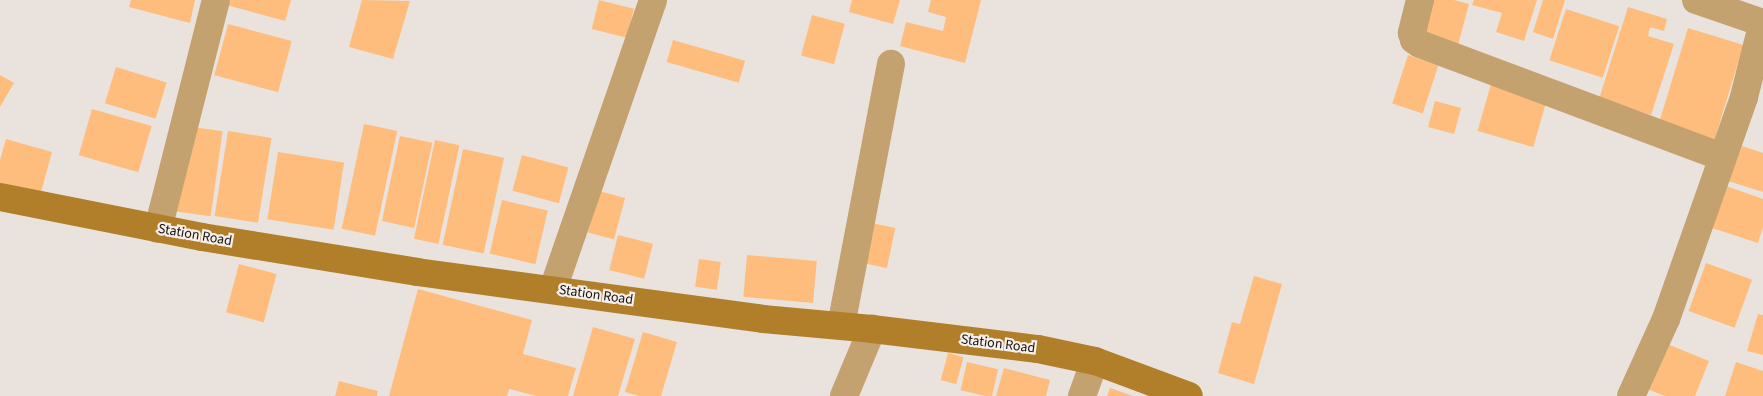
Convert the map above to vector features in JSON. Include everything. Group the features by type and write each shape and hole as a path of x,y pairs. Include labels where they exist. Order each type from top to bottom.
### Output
{"main road":[{"name":"Station Road","path":"0,197 158,229 417,272 763,319 872,329 1038,349 1095,361 1189,396"}],"street":[{"path":"158,229 216,0"},
{"path":"553,289 653,0"},
{"path":"1420,0 1412,34 1414,40 1420,44 1722,158"},
{"path":"1631,396 1666,318 1744,97 1763,22 1696,0"},
{"path":"842,326 891,64"},
{"path":"844,396 872,329"},
{"path":"1082,396 1095,361"}],"building":[{"path":"131,0 195,0 190,23 129,7"},
{"path":"220,0 291,0 285,21 219,3"},
{"path":"362,0 410,1 393,59 349,47"},
{"path":"599,0 634,9 627,38 592,29"},
{"path":"852,0 900,0 893,24 849,12"},
{"path":"931,0 981,0 965,63 900,46 906,22 943,31 946,17 928,12"},
{"path":"1428,0 1454,0 1469,4 1457,49 1418,39"},
{"path":"1474,0 1537,0 1524,41 1496,32 1502,13 1472,5"},
{"path":"1543,0 1565,0 1553,39 1533,32"},
{"path":"1628,7 1667,19 1664,31 1650,27 1648,36 1674,44 1651,115 1599,99"},
{"path":"1566,9 1619,26 1603,78 1549,60"},
{"path":"812,15 845,24 834,64 801,56"},
{"path":"228,24 292,41 278,92 214,75"},
{"path":"1688,28 1743,45 1712,146 1657,129"},
{"path":"673,40 745,61 739,83 667,62"},
{"path":"1408,55 1438,65 1423,113 1392,104"},
{"path":"116,67 167,82 156,119 105,103"},
{"path":"0,75 14,83 0,107"},
{"path":"1491,84 1547,100 1533,147 1477,131"},
{"path":"1435,101 1461,108 1454,134 1428,127"},
{"path":"92,109 152,126 138,172 79,155"},
{"path":"364,124 397,131 375,236 342,229"},
{"path":"186,126 223,131 211,216 174,211"},
{"path":"228,131 271,138 258,223 215,216"},
{"path":"400,136 432,143 414,228 382,221"},
{"path":"6,139 52,152 40,196 0,185 0,160"},
{"path":"435,140 459,145 438,244 414,239"},
{"path":"1739,145 1763,153 1763,192 1728,181"},
{"path":"463,149 504,158 484,254 443,245"},
{"path":"278,152 344,162 334,230 267,219"},
{"path":"522,155 568,167 559,203 512,191"},
{"path":"1726,186 1763,199 1763,227 1758,243 1712,228"},
{"path":"599,191 625,198 614,240 588,233"},
{"path":"502,200 548,211 535,264 490,254"},
{"path":"867,222 895,228 887,268 858,262"},
{"path":"618,235 653,244 644,279 609,270"},
{"path":"747,255 817,261 813,303 743,297"},
{"path":"699,259 721,262 717,290 695,287"},
{"path":"1706,263 1752,280 1735,328 1689,311"},
{"path":"239,264 277,274 264,322 226,312"},
{"path":"1254,276 1282,284 1254,384 1218,373 1232,322 1240,324"},
{"path":"418,289 532,320 523,354 576,368 568,396 536,396 509,389 507,396 389,396"},
{"path":"1758,314 1763,315 1763,355 1747,351"},
{"path":"593,327 635,339 618,396 573,396"},
{"path":"643,332 677,342 661,396 639,396 625,392"},
{"path":"1665,343 1709,361 1695,396 1665,396 1647,389"},
{"path":"948,353 963,357 956,384 941,380"},
{"path":"967,362 998,369 992,396 960,390"},
{"path":"1736,362 1763,371 1763,396 1725,396"},
{"path":"1004,368 1050,380 1046,396 996,396"},
{"path":"339,381 378,391 377,396 335,396"},
{"path":"1110,388 1133,396 1107,396"}]}
